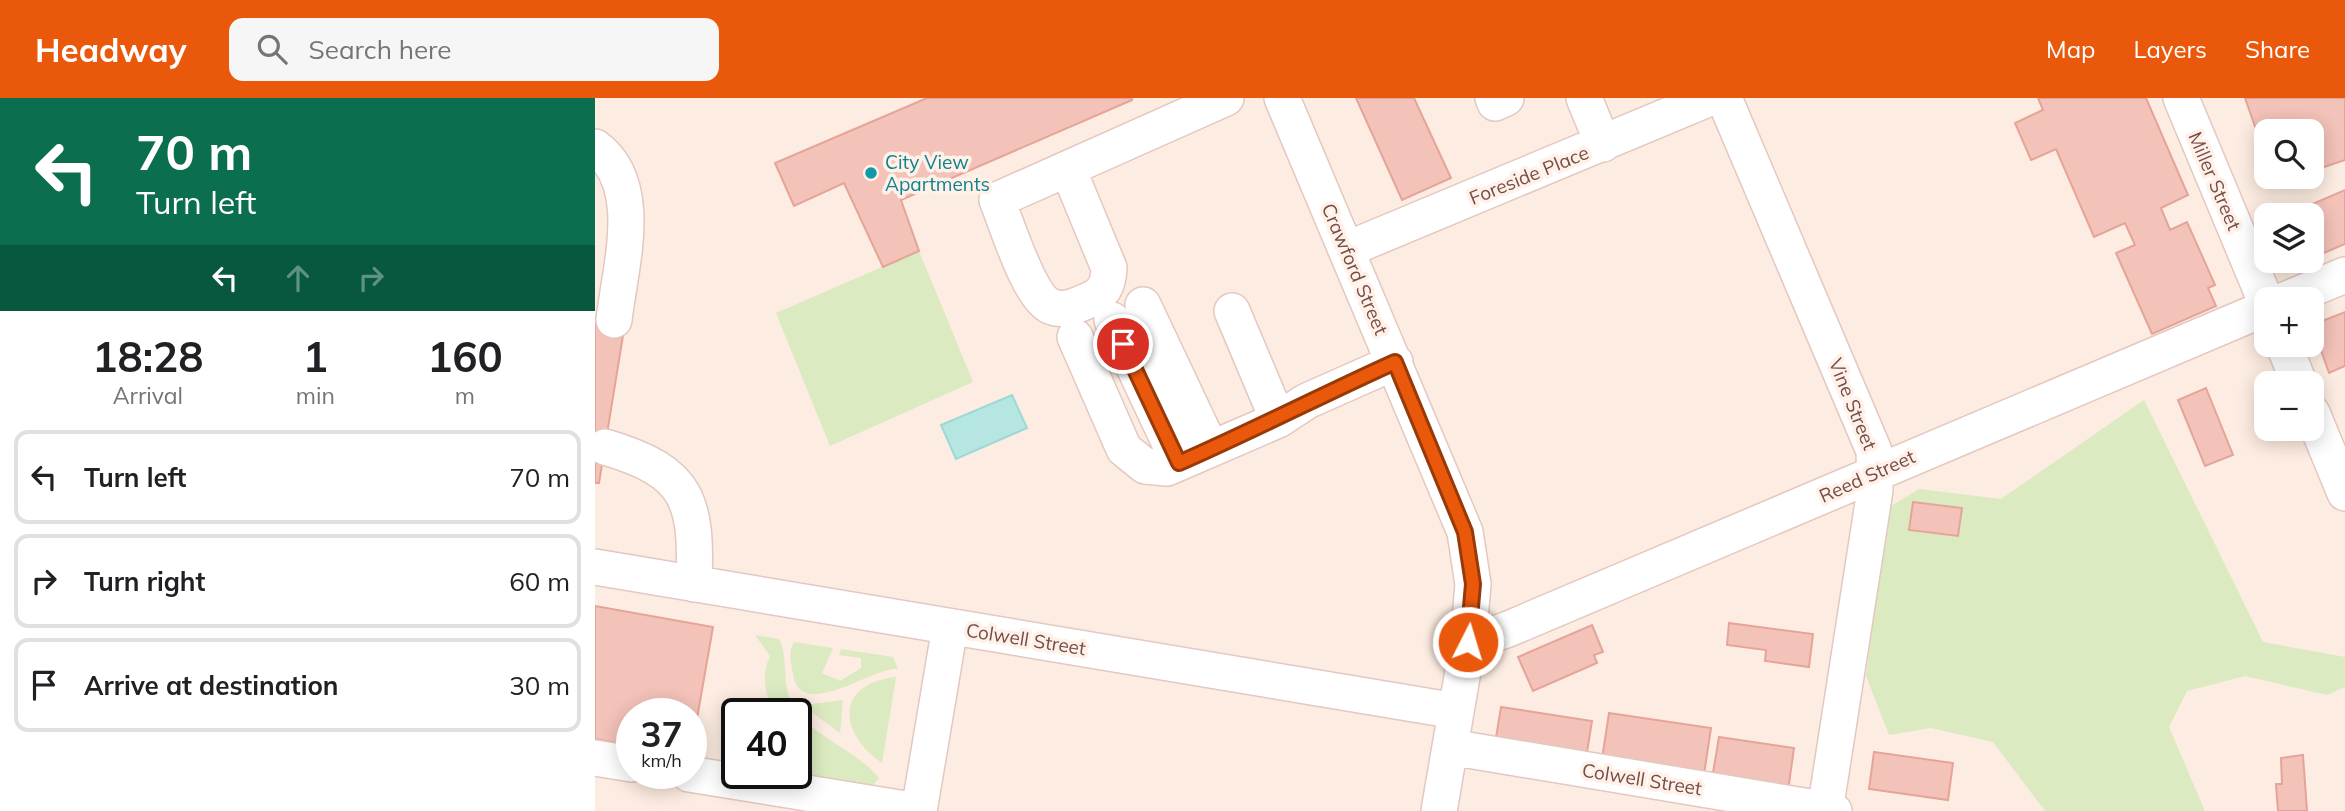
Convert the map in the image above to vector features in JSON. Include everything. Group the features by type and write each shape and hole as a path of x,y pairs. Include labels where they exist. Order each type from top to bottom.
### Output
{"street":[{"path":"1068,169 1226,98"},
{"name":"Crawford Street","path":"1282,98 1348,249 1465,532 1473,584 1468,642 1439,811"},
{"path":"1493,98 1495,103 1506,98"},
{"path":"1584,98 1603,144"},
{"name":"Foreside Place","path":"1348,249 1710,98"},
{"name":"Vine Street","path":"1724,98 1874,451 1876,471 1828,810"},
{"name":"Miller Street","path":"2181,98 2260,287"},
{"path":"595,148 621,177 627,204 614,320"},
{"path":"2316,287 2345,275"},
{"path":"1232,311 1278,420"},
{"path":"1179,463 1127,312 1211,449"},
{"name":"Reed Street","path":"1468,642 1506,630 2254,313"},
{"path":"1075,337 1124,449 1145,466 1167,468 1278,420 1307,401 1395,362"},
{"path":"2323,441 2345,494"},
{"path":"605,447 656,466 683,494 695,523 694,584"},
{"name":"Colwell Street","path":"595,567 1456,711"},
{"path":"707,777 919,811 950,627"},
{"name":"Colwell Street","path":"1450,747 1828,810"},
{"path":"595,758 616,761"}],"green space":[{"path":"919,251 973,382 830,446 776,313"},
{"path":"2144,400 2263,642 2345,657 2345,687 2327,695 2245,676 2187,691 2169,727 2205,811 2045,811 1993,742 1931,728 1889,735 1866,676 1886,509 1919,489 2001,499"},
{"path":"755,635 779,639 784,655 790,698 768,698 765,675 770,656"},
{"path":"794,642 833,648 822,673 840,681 861,668 861,658 839,655 841,649 893,657 898,669 887,670 839,689 809,693 798,688 793,674 791,653"},
{"path":"896,677 882,763 867,751 857,737 851,724 850,711 853,699 862,689 876,681"},
{"path":"843,700 840,733 812,713 812,704"},
{"path":"812,727 859,760 879,778 871,787 812,778"}],"water":[{"path":"1012,395 1027,428 956,459 941,425"}],"building":[{"name":"City View Apartments","path":"927,98 1132,100 901,200 919,251 883,267 844,183 794,206 775,163"},
{"path":"1356,98 1414,98 1451,178 1402,200"},
{"path":"2038,98 2146,98 2188,195 2161,208 2170,230 2187,222 2215,285 2208,288 2216,306 2152,334 2116,253 2135,245 2125,223 2094,237 2056,149 2031,160 2015,123 2043,110"},
{"path":"2245,98 2345,98 2345,160 2324,167 2324,119 2254,119 2254,124"},
{"path":"2345,190 2345,244 2324,253 2324,203 2315,203"},
{"path":"2345,312 2345,366 2329,373 2323,357 2324,320"},
{"path":"595,317 614,320 626,317 599,483 595,483"},
{"path":"2206,388 2233,455 2205,466 2178,400"},
{"path":"1913,502 1962,508 1958,536 1909,530"},
{"path":"595,606 713,627 701,698 616,698 616,743 595,739"},
{"path":"1729,623 1813,634 1809,667 1765,661 1766,650 1727,645"},
{"path":"1592,625 1603,652 1594,655 1597,663 1533,691 1518,657"},
{"path":"1501,707 1592,721 1586,758 1495,744"},
{"path":"1609,713 1711,728 1704,774 1602,759"},
{"path":"1719,737 1794,748 1788,791 1712,779"},
{"path":"1874,752 1953,763 1948,800 1869,789"},
{"path":"2303,755 2307,811 2278,811 2276,784 2282,784 2281,758"}],"place":[{"name":"City View Apartments","path":"871,173"}],"route":[{"path":"1123,344 1179,463 1278,420 1307,401 1395,362 1465,532 1473,584 1468,642"}]}
